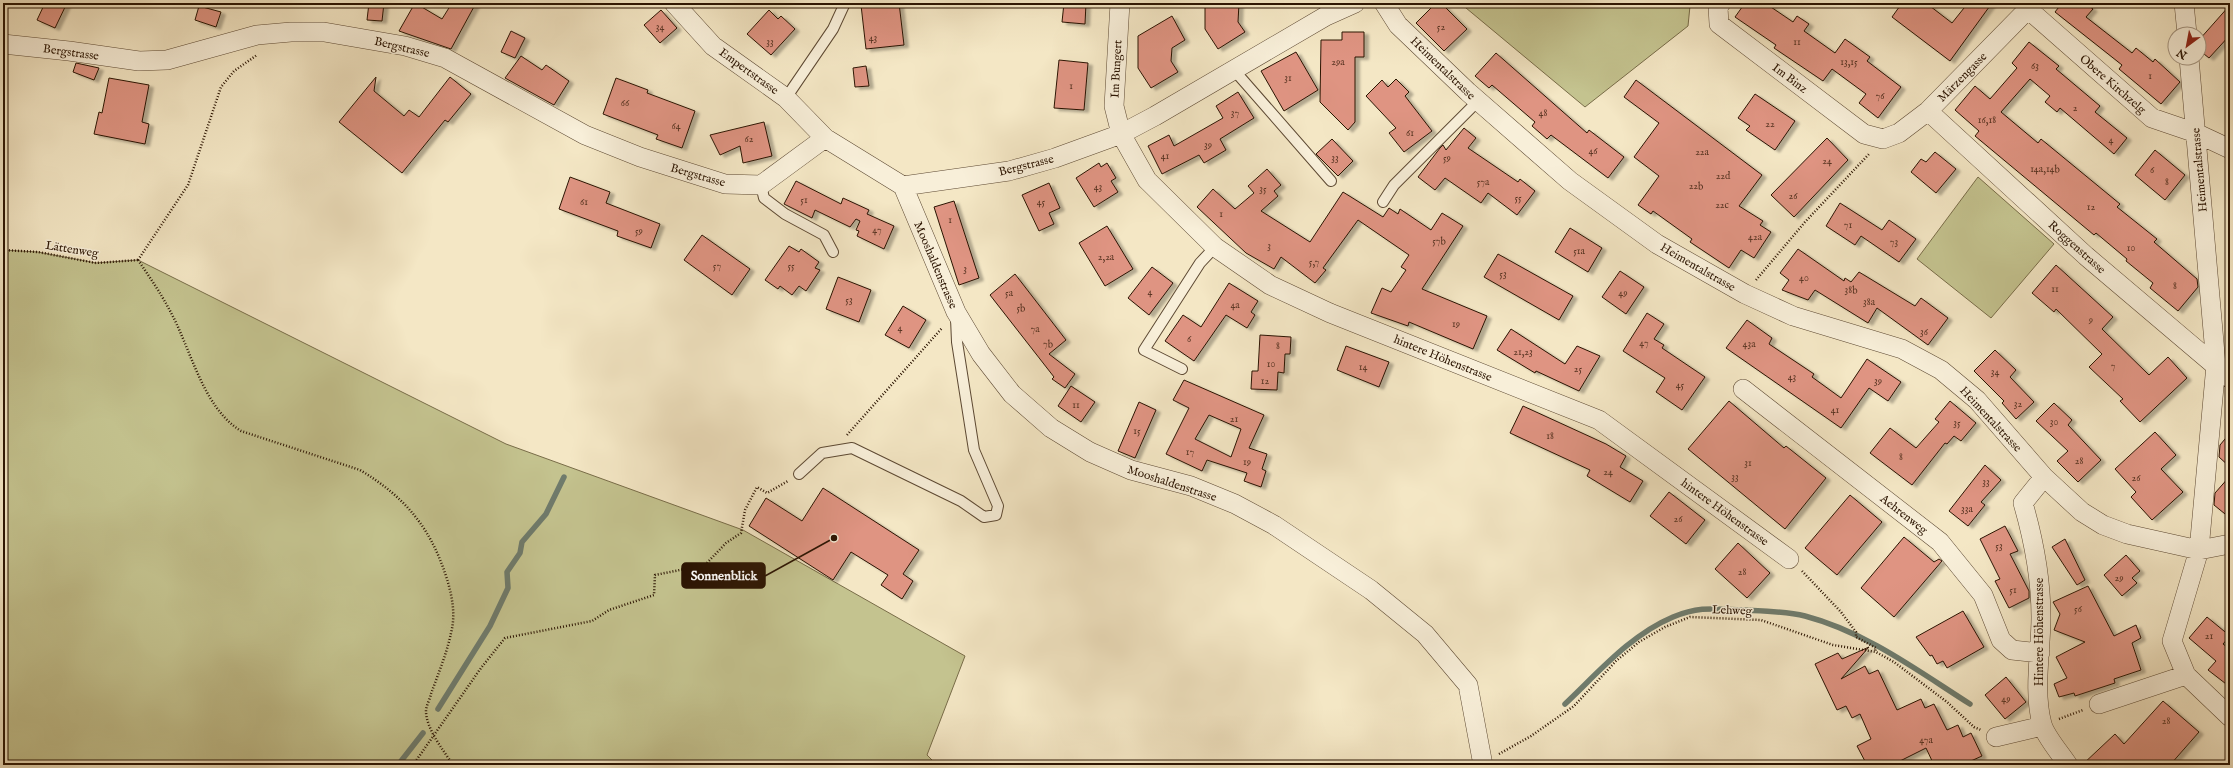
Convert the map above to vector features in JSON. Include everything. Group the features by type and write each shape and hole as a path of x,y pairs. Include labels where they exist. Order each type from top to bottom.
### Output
{"street":[{"name":"Empertstrasse","path":"674,3 713,46 786,98 825,138"},
{"name":"Im Bungert","path":"1120,3 1114,106 1121,134"},
{"name":"Bergstrasse","path":"903,186 1009,171 1055,158 1121,134 1326,16 1355,3"},
{"name":"Heimentalstrasse","path":"1384,3 1398,25 1478,101 1570,181 1657,244 1745,294 1793,316 1902,349 1941,370 1977,400 2044,477 2082,512 2103,525 2127,534 2199,550 2216,365 2190,66"},
{"name":"Im Binz","path":"1721,3 1718,7 1719,24 1864,134 1882,140"},
{"path":"2184,3 2186,26"},
{"name":"Märzengasse","path":"1882,140 1900,133 1928,111 2031,7"},
{"name":"Obere Kirchzelg","path":"2031,7 2152,118 2196,133 2230,149"},
{"name":"Bergstrasse","path":"3,44 69,51 139,61 167,60 257,35 291,32 324,32 405,46 445,58 585,135 640,156 725,184 761,184"},
{"name":"Roggenstrasse","path":"1928,111 2086,256 2230,378"},
{"name":"hintere Höhenstrasse","path":"1121,134 1147,180 1215,248 1270,285 1330,313 1599,420 1788,559"},
{"path":"761,184 825,138 903,186"},
{"name":"Mooshaldenstrasse","path":"903,186 956,312 981,354 1012,394 1051,428 1090,452 1131,470 1191,486 1242,507 1274,525 1371,590 1425,634 1468,685 1479,764"},
{"name":"Aehrenweg","path":"1743,388 1940,542 1983,595 2001,640 2012,650 2040,653"},
{"name":"Hintere Höhenstrasse","path":"2044,477 2023,503 2034,542 2040,580 2038,706 2042,726 2068,765"},
{"path":"2230,544 2199,550 2172,641 2186,675 2230,717"},
{"path":"2099,704 2186,675"},
{"path":"1996,737 2042,726"}],"lane":[{"path":"786,98 833,29 845,3"},
{"path":"1234,70 1331,181"},
{"path":"1383,202 1394,185 1478,101"},
{"path":"761,184 764,198 785,214 824,235 833,252"},
{"path":"1182,369 1144,350 1200,263 1215,248"},
{"path":"800,474 822,453 852,448 961,501 984,517 996,515 998,506 974,450 957,342 956,312"}],"path":[{"path":"259,54 234,71 221,87 188,185 138,260 170,309 211,400 229,424 241,431 346,464 377,480 419,519 430,536 444,569 454,618 451,634 426,712 433,736 454,765"},
{"path":"1745,294 1805,222 1868,157"},
{"name":"Lättenweg","path":"3,250 38,252 96,263 138,260"},
{"path":"844,449 848,435 956,312"},
{"path":"413,765 481,668 505,638 592,621 609,610 654,596 655,575 705,565 726,543 741,533 745,510 757,487 767,492 800,474"},
{"path":"1788,559 1841,612 1856,632 1856,637 1876,648 1874,652"},
{"name":"Lehweg","path":"1479,764 1531,736 1574,706 1616,661 1639,642 1665,627 1690,617 1761,620 1833,645 1874,652 1894,662 1947,702 1974,727 1996,737"},
{"path":"2042,726 2099,704"}],"shaded area":[{"path":"1460,3 1686,3 1690,6 1688,26 1585,107"},
{"path":"1978,177 2054,244 1991,318 1917,259"},
{"path":"3,250 38,252 96,263 138,260 506,444 743,530 965,656 927,755 937,765 3,765"}],"building":[{"path":"45,3 67,3 55,28 37,20"},
{"path":"369,3 384,3 382,21 367,20"},
{"path":"415,3 442,19 452,3 476,3 451,49 399,31"},
{"path":"876,3 899,3 904,45 866,49 861,5"},
{"path":"1064,3 1086,3 1085,24 1062,22"},
{"path":"1205,3 1239,3 1238,22 1245,32 1218,49 1205,29"},
{"path":"1436,3 1441,3 1467,29 1444,51 1416,23"},
{"path":"1745,3 1765,3 1793,22 1797,16 1809,24 1804,31 1835,53 1845,39 1870,57 1867,61 1901,87 1878,118 1859,103 1866,94 1832,69 1823,81 1774,48 1776,45 1735,17"},
{"path":"1902,3 1926,3 1952,23 1968,3 1992,3 1950,61 1892,17"},
{"path":"2062,3 2085,3 2093,9 2086,17 2132,53 2136,48 2153,62 2155,59 2180,82 2161,104 2119,69 2122,65 2055,12"},
{"path":"2230,5 2230,35 2209,58 2207,56 2207,31"},
{"path":"199,6 221,12 216,27 195,20"},
{"path":"661,10 677,28 660,43 644,25"},
{"path":"769,10 778,19 781,16 795,29 771,55 747,34"},
{"path":"1172,16 1185,40 1172,48 1171,61 1178,72 1151,88 1138,68 1138,36"},
{"path":"511,31 525,38 515,58 501,52"},
{"path":"1342,32 1364,32 1364,57 1355,57 1355,122 1348,130 1320,102 1321,40 1342,40"},
{"path":"2029,42 2059,66 2056,69 2100,106 2095,112 2127,138 2114,154 2060,108 2057,112 2045,102 2050,96 2030,79 2001,112 2038,143 2041,139 2120,204 2117,207 2157,239 2154,242 2197,279 2198,287 2178,311 2150,288 2153,283 2126,261 2127,259 2096,233 2094,235 1975,136 1979,131 1955,110 1975,86 1990,99 2017,68 2012,63"},
{"path":"1296,52 1318,90 1284,111 1261,71"},
{"path":"1496,53 1587,133 1589,130 1624,157 1608,178 1551,135 1547,139 1532,126 1535,122 1492,85 1489,88 1475,76"},
{"path":"521,56 542,70 546,65 569,81 554,105 505,78"},
{"path":"1059,60 1088,63 1084,110 1054,108"},
{"path":"76,63 99,68 94,80 73,72"},
{"path":"866,66 869,86 855,87 853,68"},
{"path":"376,77 374,91 404,116 409,110 419,117 450,77 471,94 448,122 445,120 402,173 339,122"},
{"path":"109,78 149,85 142,122 149,124 145,144 94,134 99,112 102,113"},
{"path":"616,78 648,90 647,93 695,111 682,148 656,139 658,135 603,114"},
{"path":"1396,79 1409,92 1405,96 1432,131 1404,152 1389,133 1396,128 1366,96 1382,80 1388,87"},
{"path":"1636,80 1762,175 1739,206 1763,221 1760,225 1771,232 1754,258 1741,250 1729,268 1690,242 1692,239 1653,211 1651,214 1638,205 1659,176 1634,157 1659,123 1624,97"},
{"path":"1238,92 1254,118 1220,139 1226,150 1204,163 1199,155 1162,174 1148,146 1169,135 1174,146 1223,118 1216,106"},
{"path":"1755,94 1795,121 1775,150 1746,130 1750,126 1738,118"},
{"path":"764,122 772,156 743,163 740,146 720,155 710,135"},
{"path":"1464,128 1476,138 1468,148 1518,182 1520,179 1535,191 1517,215 1488,193 1481,203 1445,178 1435,190 1418,177 1440,148 1443,145 1446,150"},
{"path":"1827,138 1848,160 1794,217 1771,195"},
{"path":"1332,139 1353,161 1338,176 1316,154"},
{"path":"2155,150 2185,175 2165,200 2135,175"},
{"path":"1935,152 1956,169 1936,193 1911,172 1921,159 1926,162"},
{"path":"1099,163 1101,167 1107,163 1116,178 1111,181 1118,192 1094,207 1076,178"},
{"path":"1267,169 1281,185 1274,191 1278,196 1261,211 1310,242 1343,192 1383,217 1389,208 1398,214 1400,209 1431,230 1442,213 1463,226 1422,289 1487,316 1473,349 1409,322 1408,326 1371,313 1382,288 1391,292 1406,270 1401,267 1409,255 1358,220 1323,268 1326,270 1315,283 1281,257 1274,269 1246,253 1197,207 1213,189 1235,209 1254,193 1248,186"},
{"path":"570,177 610,192 606,203 660,224 651,248 617,236 618,231 559,209"},
{"path":"796,181 841,204 843,198 869,210 867,214 894,226 884,249 857,236 859,231 856,230 860,221 856,219 850,227 815,210 812,218 784,204"},
{"path":"1049,183 1060,208 1049,213 1054,224 1039,231 1022,195"},
{"path":"954,201 979,278 959,285 934,207"},
{"path":"1840,203 1882,230 1889,220 1916,239 1899,262 1861,236 1855,245 1826,226"},
{"path":"1107,226 1133,269 1105,286 1079,243"},
{"path":"1570,228 1602,248 1588,272 1555,252"},
{"path":"702,235 750,269 732,295 684,260"},
{"path":"789,246 799,252 801,249 819,262 815,268 820,270 806,291 799,286 792,295 780,286 778,289 765,280"},
{"path":"1798,249 1844,281 1845,278 1851,282 1859,272 1915,306 1921,298 1948,318 1928,345 1877,308 1868,323 1815,290 1808,300 1782,290 1789,280 1780,273"},
{"path":"1498,254 1573,296 1559,320 1484,277"},
{"path":"2056,265 2113,317 2102,329 2149,375 2168,357 2187,378 2140,422 2120,401 2123,399 2089,367 2102,354 2056,309 2054,312 2032,293"},
{"path":"1152,267 1173,283 1149,315 1128,298"},
{"path":"1620,271 1644,287 1626,314 1602,297"},
{"path":"1015,274 1066,340 1049,354 1075,374 1065,388 1052,379 1054,377 990,295"},
{"path":"838,277 871,290 859,322 826,309"},
{"path":"1229,283 1258,301 1251,312 1255,315 1247,328 1226,315 1194,361 1165,341 1183,315 1201,327"},
{"path":"903,306 926,320 909,348 885,335"},
{"path":"1647,313 1664,324 1654,339 1664,345 1662,348 1705,377 1682,410 1656,392 1665,378 1623,351"},
{"path":"1747,320 1772,338 1769,344 1814,374 1812,377 1841,398 1867,359 1901,382 1888,401 1869,388 1841,428 1726,348"},
{"path":"1511,329 1565,364 1577,346 1600,356 1579,391 1536,371 1535,373 1497,350"},
{"path":"1260,335 1291,337 1290,354 1285,354 1284,373 1278,372 1277,390 1251,389 1252,371 1258,371"},
{"path":"1346,346 1389,362 1379,387 1337,370"},
{"path":"1995,350 2016,370 2010,377 2034,402 2016,419 2002,403 2004,401 1974,371"},
{"path":"1184,380 1264,415 1249,448 1267,454 1262,469 1266,471 1261,487 1244,481 1247,473 1207,460 1202,471 1166,454 1189,408 1173,400","holes":["1209,415 1241,429 1231,457 1195,439"]},
{"path":"1071,386 1095,402 1081,422 1058,406"},
{"path":"1729,401 1784,448 1786,446 1826,478 1785,529 1688,449"},
{"path":"1950,401 1976,423 1961,441 1954,436 1947,444 1945,443 1912,485 1870,453 1890,428 1916,448 1939,422 1935,419"},
{"path":"1139,402 1156,410 1135,458 1118,451"},
{"path":"2054,403 2072,420 2068,425 2101,460 2078,482 2057,461 2068,451 2036,421"},
{"path":"1523,406 1606,444 1626,456 1620,467 1643,481 1630,502 1587,476 1590,470 1510,433"},
{"path":"2155,432 2176,455 2161,469 2183,492 2152,520 2131,497 2136,492 2115,469"},
{"path":"2230,433 2230,467 2219,457 2220,445"},
{"path":"1985,465 2001,480 1981,502 1985,505 1968,526 1949,511"},
{"path":"2230,476 2230,518 2214,505 2215,493"},
{"path":"823,488 919,550 903,574 913,581 902,599 881,585 888,575 851,552 833,580 749,526 766,498 802,521"},
{"path":"1669,492 1705,520 1686,544 1650,516"},
{"path":"1850,495 1882,522 1837,575 1805,548"},
{"path":"2005,526 2018,551 2010,554 2029,591 2029,598 2009,608 1995,581 2000,579 1980,539"},
{"path":"1904,537 1934,562 1939,559 1942,561 1894,617 1861,588"},
{"path":"2065,539 2085,580 2077,585 2052,547"},
{"path":"1738,543 1770,573 1747,598 1715,569"},
{"path":"2126,555 2140,571 2132,578 2137,583 2122,596 2104,575"},
{"path":"2088,586 2114,636 2136,625 2141,638 2132,643 2141,670 2114,679 2115,683 2075,696 2074,693 2059,697 2054,684 2067,678 2056,657 2085,642 2054,630 2060,614 2053,602"},
{"path":"1963,611 1984,647 1947,668 1943,661 1937,664 1932,655 1930,656 1916,637"},
{"path":"2207,617 2230,636 2223,644 2227,647 2230,643 2230,687 2208,670 2216,661 2189,638"},
{"path":"1869,647 1841,679 1865,666 1869,674 1878,670 1897,710 1921,699 1925,708 1934,704 1947,730 1958,725 1963,737 1971,733 1982,756 1962,765 1934,765 1926,748 1892,765 1867,765 1857,746 1871,739 1860,714 1852,718 1846,706 1837,710 1815,664 1838,653 1842,659"},
{"path":"2006,677 2026,702 2005,719 1985,695"},
{"path":"2163,701 2199,732 2170,765 2082,765 2115,734 2124,744"}],"waterway":[{"path":"438,709 490,626 508,588 507,572 520,553 522,542 546,514 564,477"},
{"path":"1565,704 1615,656 1629,644 1657,625 1673,617 1691,611 1715,609 1790,613 1827,623 1870,642 1911,666 1970,704"},
{"path":"398,765 423,733"}],"place":[{"name":"Sonnenblick","path":"834,538"}]}
